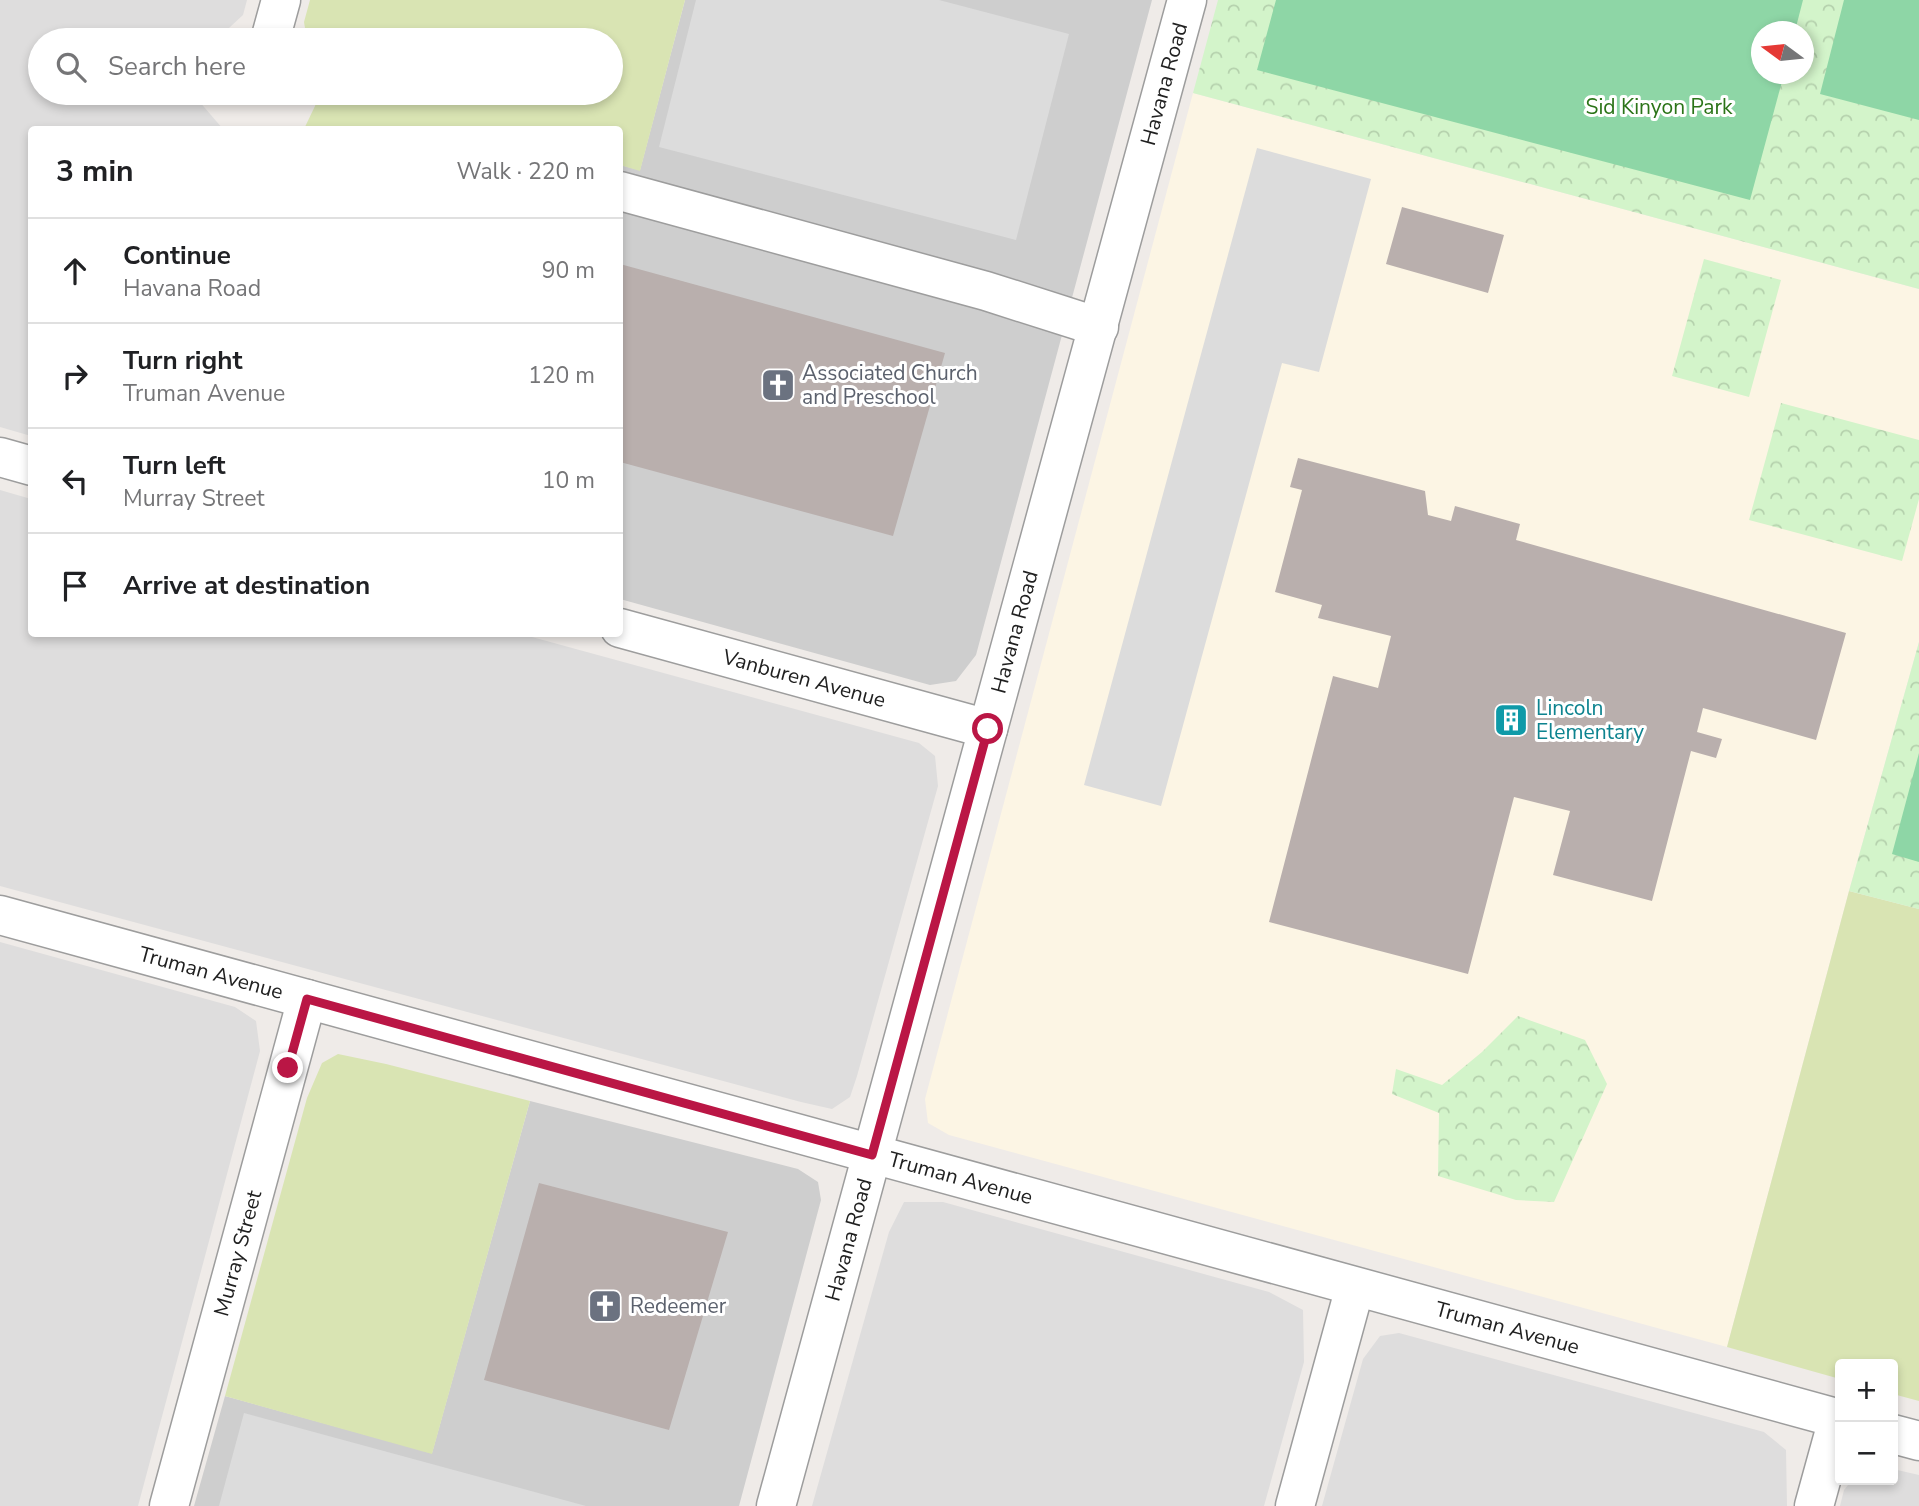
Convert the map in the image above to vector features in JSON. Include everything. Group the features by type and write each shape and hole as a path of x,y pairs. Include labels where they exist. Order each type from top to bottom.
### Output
{"street":[{"path":"273,28 281,0"},
{"name":"Havana Road","path":"776,1506 1187,0"},
{"path":"623,192 986,291 1099,327"},
{"path":"0,457 28,465"},
{"name":"Vanburen Avenue","path":"623,629 988,729"},
{"name":"Truman Avenue","path":"0,915 1835,1418"},
{"name":"Murray Street","path":"169,1506 307,999"},
{"path":"1295,1506 1355,1287"},
{"path":"1814,1506 1838,1422"},
{"path":"1898,1435 1919,1441"}],"shaded area":[{"path":"0,0 247,0 243,15 229,28 28,28 28,105 202,105 220,126 28,126 28,435 0,427"},
{"path":"685,0 1152,0 976,655 956,681 930,685 623,600 623,166 640,170"},
{"path":"696,0 939,0 1069,34 1016,240 659,147"},
{"path":"1193,93 1919,289 1919,642 1849,891 1727,1347 949,1135 928,1123 925,1099"},
{"path":"1257,148 1371,179 1319,372 1282,363 1161,806 1084,785"},
{"path":"0,490 28,498 28,637 532,637 919,743 935,756 938,786 857,1076 850,1097 832,1109 0,886"},
{"path":"0,942 235,1007 256,1021 260,1051 138,1506 0,1506"},
{"name":"Redeemer","path":"530,1101 798,1169 818,1182 821,1200 739,1506 194,1506 225,1396 432,1453"},
{"path":"904,1202 943,1202 1269,1292 1303,1310 1304,1362 1264,1506 812,1506 889,1232"},
{"path":"1399,1333 1764,1432 1786,1450 1787,1506 1322,1506 1363,1359 1380,1336"},
{"path":"244,1413 586,1506 219,1506"},
{"path":"1898,1470 1919,1475 1919,1506 1840,1506 1848,1485 1898,1485"}],"green space":[{"path":"310,0 685,0 640,171 623,166 623,126 305,126 315,105 623,105 623,28 305,28"},
{"name":"Sid Kinyon Park","path":"1218,0 1919,0 1919,289 1193,93"},
{"path":"1276,0 1803,0 1798,21 1751,21 1751,84 1781,84 1750,200 1257,70"},
{"path":"1844,0 1919,0 1919,120 1820,94"},
{"path":"1704,259 1781,280 1749,397 1672,376"},
{"path":"1781,403 1919,440 1919,499 1902,561 1749,520"},
{"path":"1919,642 1919,909 1849,891"},
{"path":"1919,753 1919,862 1892,854"},
{"path":"1849,891 1919,909 1919,1401 1898,1395 1898,1359 1835,1359 1835,1378 1727,1347"},
{"path":"1518,1016 1585,1040 1607,1084 1554,1202 1516,1200 1438,1176 1439,1113 1392,1094 1396,1069 1442,1085 1482,1052"},
{"path":"338,1054 530,1101 432,1454 225,1396 307,1098 322,1063"}],"building":[{"path":"1402,207 1504,235 1488,293 1386,264"},
{"name":"Associated Church and Preschool","path":"623,265 945,353 893,536 623,463"},
{"name":"Lincoln Elementary","path":"1298,458 1425,491 1428,515 1451,521 1455,506 1520,524 1516,540 1846,633 1816,740 1703,708 1697,732 1722,739 1716,758 1691,751 1652,901 1553,875 1570,811 1514,797 1468,974 1269,922 1333,676 1378,688 1391,636 1318,618 1322,605 1275,592 1302,490 1290,487"},
{"name":"Redeemer","path":"539,1183 728,1232 669,1430 484,1380"}],"place":[{"name":"Associated Church and Preschool","path":"778,385"},
{"name":"Lincoln Elementary","path":"1511,720"},
{"name":"Redeemer","path":"605,1306"}],"route":[{"path":"288,1068 307,999 872,1155 988,729"}]}
